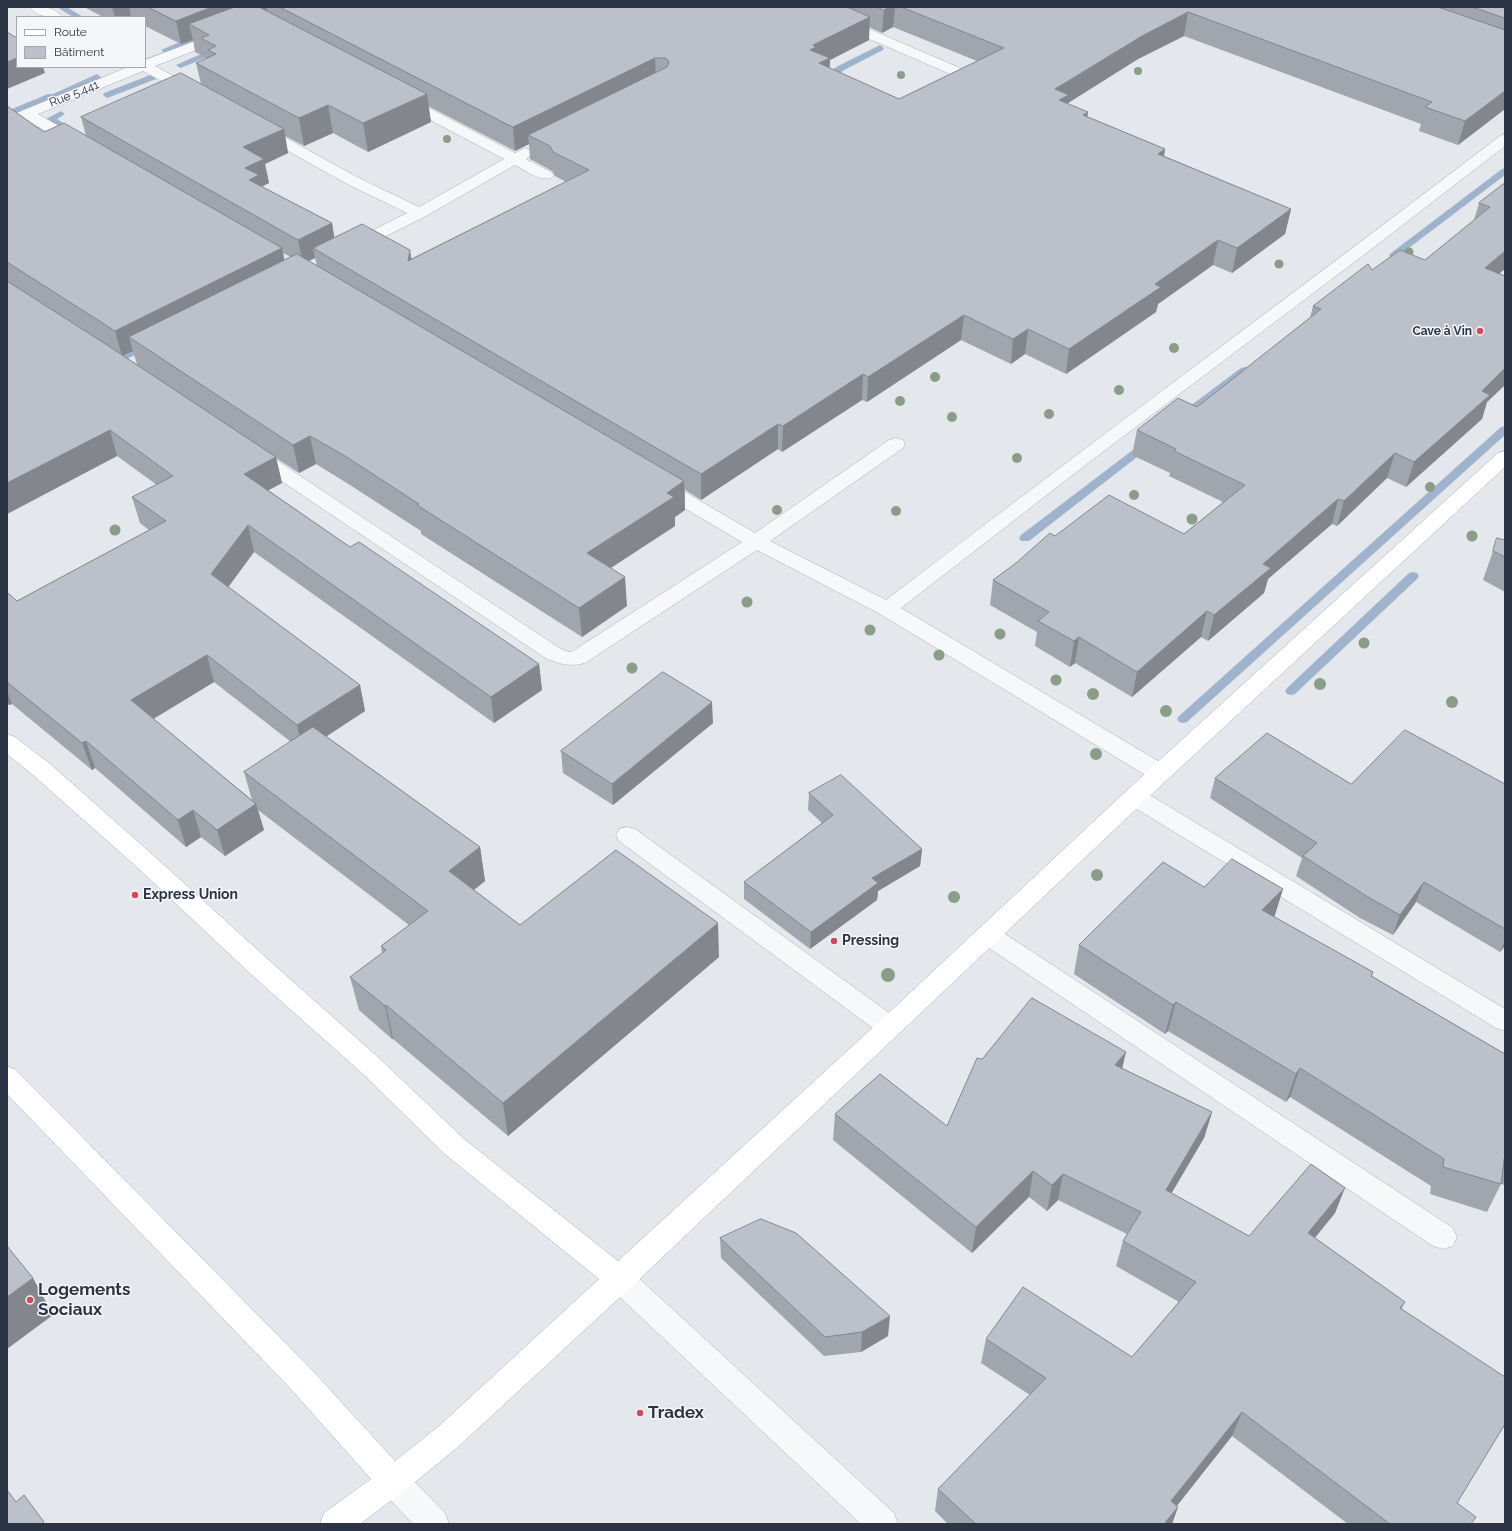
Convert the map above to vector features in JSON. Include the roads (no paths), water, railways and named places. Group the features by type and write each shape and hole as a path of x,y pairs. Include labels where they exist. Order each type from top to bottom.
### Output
{"main road":[{"path":"335,1524 393,1482 449,1436 620,1279 1160,773 1505,457"},
{"path":"7,742 41,769 146,862 263,970 372,1066 455,1147 620,1279"},
{"path":"7,1077 300,1378 393,1482"}],"street":[{"path":"37,7 53,16"},
{"path":"859,7 839,17 840,21 962,74"},
{"path":"146,66 233,30"},
{"path":"146,67 208,101"},
{"name":"Rue 5.441","path":"7,122 138,68"},
{"path":"388,92 546,175"},
{"path":"27,114 89,149"},
{"path":"249,124 353,181 420,213"},
{"path":"887,609 1080,460 1363,248 1505,139"},
{"path":"343,251 420,213 514,158 535,148"},
{"path":"240,444 554,654 567,659 578,658 756,542 896,444"},
{"path":"647,478 756,542 887,609 1160,773"},
{"path":"1135,797 1505,1021"},
{"path":"627,835 890,1027"},
{"path":"988,935 1443,1236"},
{"path":"620,1279 882,1524"},
{"path":"393,1482 434,1524"}],"waterway":[{"path":"61,7 77,16"},
{"path":"165,50 197,38"},
{"path":"825,79 823,79 880,48"},
{"path":"180,65 219,49"},
{"path":"57,94 97,77"},
{"path":"107,95 153,77"},
{"path":"7,114 51,96"},
{"path":"61,114 50,119 74,134"},
{"path":"1394,255 1505,171"},
{"path":"123,357 148,344"},
{"path":"1182,417 1245,370"},
{"path":"1183,719 1505,429"},
{"path":"1025,538 1146,445"},
{"path":"1291,691 1413,576"}],"place":[{"name":"Cave à Vin","path":"1480,331"},
{"name":"Express Union","path":"135,895"},
{"name":"Pressing","path":"834,941"},
{"name":"Logements Sociaux","path":"30,1300"},
{"name":"Tradex","path":"640,1413"}]}
